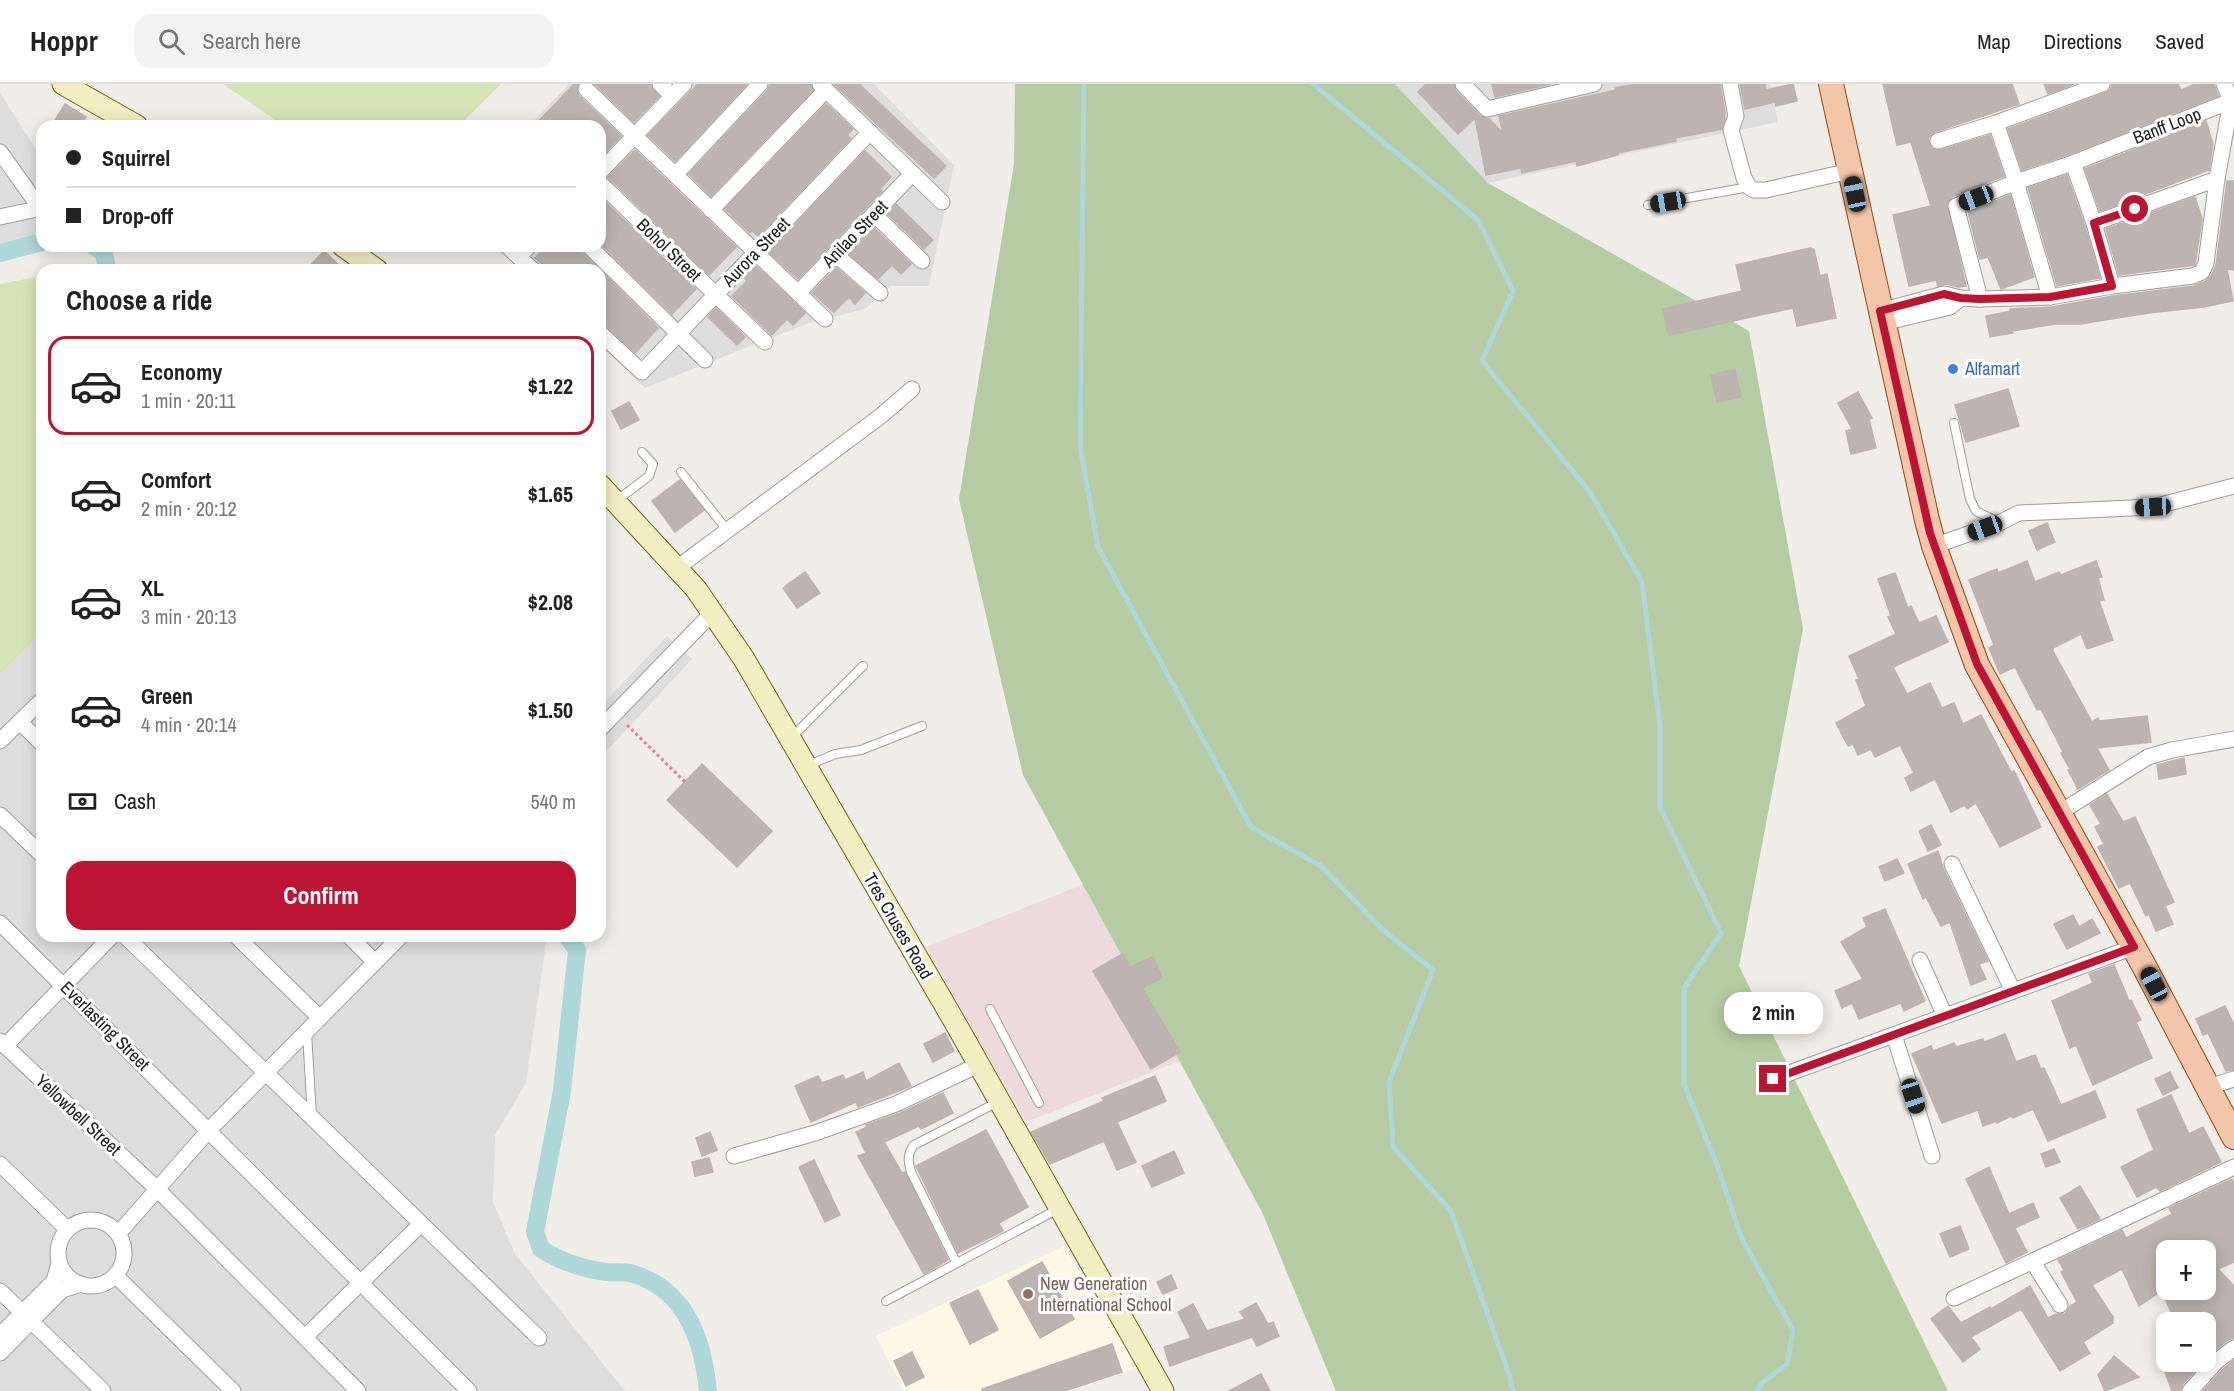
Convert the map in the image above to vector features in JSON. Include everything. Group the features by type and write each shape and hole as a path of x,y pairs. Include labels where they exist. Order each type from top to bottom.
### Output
{"main road":[{"path":"63,84 122,120"},
{"path":"1830,84 1934,546 1977,664 2134,947 2234,1137"},
{"path":"352,252 368,264"},
{"name":"Tres Cruses Road","path":"606,492 677,568 744,659 1163,1391"}],"street":[{"path":"660,84 672,96"},
{"path":"606,166 684,84"},
{"path":"675,175 760,84"},
{"path":"1463,84 1487,109 1594,84"},
{"path":"1730,84 1737,116 1731,130 1744,178 1749,187 1754,190 1766,190 1850,171"},
{"path":"1938,141 1996,123 2102,84"},
{"path":"2224,84 2231,101"},
{"path":"711,210 823,87 942,202"},
{"path":"586,89 825,319"},
{"name":"Banff Loop","path":"1980,299 1956,206 2231,101"},
{"name":"Banff Loop","path":"1881,317 1931,304 1944,294 1980,299 2050,297 2112,286 2193,276 2202,272 2206,263 2217,179 2231,101"},
{"path":"1996,123 2050,297"},
{"name":"Aurora Street","path":"606,339 642,372 870,132"},
{"path":"0,152 36,201"},
{"path":"2073,163 2094,223 2112,286"},
{"name":"Anilao Street","path":"798,293 912,174"},
{"path":"2094,223 2217,179"},
{"name":"Bohol Street","path":"606,189 765,342"},
{"path":"0,217 36,209"},
{"path":"874,214 922,261"},
{"path":"595,252 705,360"},
{"path":"836,254 880,293"},
{"path":"677,568 882,415 912,389"},
{"path":"1934,546 2000,523 2019,513 2153,507 2234,486"},
{"path":"606,723 712,613"},
{"path":"0,741 36,706"},
{"path":"20,722 36,738"},
{"path":"2059,813 2148,757 2172,750 2234,739"},
{"path":"0,815 36,849"},
{"path":"1953,864 2013,991"},
{"name":"Everlasting Street","path":"0,923 469,1391"},
{"path":"3,1044 106,942"},
{"path":"131,942 539,1338"},
{"path":"242,942 320,1018"},
{"path":"355,942 375,962"},
{"path":"118,1234 209,1130 395,942"},
{"path":"1773,1079 2134,947"},
{"path":"1920,960 1945,1016"},
{"path":"1894,1035 1932,1156"},
{"name":"Yellowbell Street","path":"3,1044 156,1188 358,1391"},
{"path":"734,1156 815,1133 896,1104 978,1065"},
{"path":"2208,1087 2234,1079"},
{"path":"0,1164 68,1229"},
{"path":"1954,1298 2234,1167"},
{"path":"105,1223 120,1216 156,1188"},
{"path":"0,1335 27,1317 62,1290 81,1284 99,1284 115,1275 123,1259 122,1242 118,1234 105,1223 89,1220 81,1221 68,1229 59,1245 59,1263 54,1281 27,1317 0,1353"},
{"path":"305,1337 421,1224"},
{"path":"2033,1262 2060,1305"},
{"path":"59,1263 67,1276 81,1284"},
{"path":"115,1275 233,1391"},
{"path":"0,1291 103,1391"},
{"path":"2190,1391 2217,1361 2234,1348"}],"lane":[{"path":"1648,205 1749,187"},
{"path":"1954,423 1970,499 1976,511 2000,523"},
{"path":"615,502 649,476 652,464 642,452"},
{"path":"681,472 727,530"},
{"path":"789,739 863,666"},
{"path":"806,767 818,760 835,754 861,750 922,726"},
{"path":"990,1009 1039,1103"},
{"path":"307,1031 313,1118"},
{"path":"956,1262 911,1172 908,1159 909,1150 914,1145 999,1101"},
{"path":"886,1301 1058,1209"}],"path":[{"path":"615,714 685,782"}],"shaded area":[{"path":"569,84 874,84 954,165 929,286 890,286 865,309 809,323 645,388 606,351 606,264 515,264 502,252 606,252 606,120 535,120"},
{"path":"1395,84 1770,84 1778,122 1488,183"},
{"path":"0,93 36,150 36,239 0,248"},
{"path":"667,636 692,659 606,752 606,701"},
{"path":"36,639 36,942 546,942 526,1083 495,1135 493,1202 515,1254 625,1391 0,1391 0,675"},
{"path":"1112,873 1212,1048 1026,1122 926,947"},
{"name":"New Generation International School","path":"1064,1246 1138,1367 1072,1391 904,1391 876,1336"}],"green space":[{"path":"223,84 501,84 465,120 275,120"},
{"path":"1015,84 1395,84 1488,183 1749,331 1803,629 1739,966 1948,1391 1336,1391 1262,1212 1023,775 959,499 1014,164"},
{"path":"36,277 36,639 0,675 0,284"}],"building":[{"path":"574,84 578,84 579,96 604,120 540,120"},
{"path":"595,84 651,84 659,96 634,122"},
{"path":"698,84 747,84 675,161 648,135"},
{"path":"770,84 811,84 813,90 711,196 689,174 767,91"},
{"path":"834,84 859,84 946,166 934,178"},
{"path":"1426,84 1454,84 1456,91 1480,116 1489,119 1503,133 1499,116 1636,84 1720,84 1725,119 1722,129 1675,138 1676,141 1618,153 1618,155 1577,166 1576,161 1522,173 1521,168 1486,175 1475,118 1458,134 1418,92"},
{"path":"1492,84 1551,84 1495,97"},
{"path":"1740,84 1765,84 1766,90 1793,84 1797,101 1776,106 1775,102 1745,109"},
{"path":"1883,84 2012,84 2019,104 1935,132 1928,139 1932,148 1940,150 1990,135 2004,176 1952,197 1947,203 1966,286 1946,284 1938,286 1936,280 1909,286 1893,215 1931,206 1911,142 1897,145"},
{"path":"2044,84 2074,84 2048,94"},
{"path":"2112,84 2178,84 2181,90 2195,84 2214,84 2218,96 2070,154 2022,170 2008,129 2105,93 2110,90"},
{"path":"65,104 86,117 84,120 55,120"},
{"path":"826,104 853,129 847,135 851,138 758,236 752,231 750,233 725,209"},
{"path":"2206,121 2213,144 2209,170 2100,211 2085,169"},
{"path":"606,122 621,136 606,152"},
{"path":"635,150 736,247 709,275 608,177"},
{"path":"865,151 891,177 880,189 882,191 798,279 769,252"},
{"path":"2067,175 2100,278 2057,286 2028,188"},
{"path":"2227,181 2234,181 2234,270 2227,269 2233,301 2080,324 2055,324 1990,337 1986,316 2011,311 2010,309 2052,307 2113,296 2194,286 2206,281 2216,265"},
{"path":"2010,195 2034,277 2001,289 1988,257 1980,259 1968,212"},
{"path":"2195,197 2202,219 2195,265 2119,275 2106,229"},
{"path":"606,203 696,289 672,314 606,249"},
{"path":"896,204 933,240 924,249 888,214"},
{"path":"874,228 911,264 901,274 892,265 878,279 849,254"},
{"path":"1814,249 1820,276 1827,274 1836,318 1797,326 1793,308 1669,335 1663,309 1742,291 1736,265"},
{"path":"325,252 338,264 312,264"},
{"path":"541,252 582,252 594,264 542,264 535,258"},
{"path":"756,266 805,313 793,325 787,319 772,335 732,296 747,281 745,278"},
{"path":"836,268 865,293 855,304 849,297 834,312 812,293"},
{"path":"606,276 658,328 635,353 606,326"},
{"path":"716,308 745,337 737,345 708,317"},
{"path":"1735,370 1741,397 1717,402 1711,375"},
{"path":"2008,389 2019,426 1966,442 1955,405"},
{"path":"1858,392 1872,418 1869,419 1876,448 1851,454 1846,431 1852,429 1838,403"},
{"path":"629,402 639,420 621,429 612,411"},
{"path":"680,480 704,510 675,532 652,501"},
{"path":"2047,523 2055,542 2037,550 2029,531"},
{"path":"2027,561 2035,582 2059,572 2061,575 2096,561 2102,577 2098,578 2104,600 2099,601 2113,640 2087,649 2081,634 2053,648 2053,651 2092,722 2098,718 2099,721 2147,716 2151,742 2097,748 2109,770 2078,789 2061,753 2063,752 2041,709 2037,710 2015,667 2000,674 1989,648 1994,645 1969,580 1997,569 1998,573"},
{"path":"805,572 820,593 797,608 783,588"},
{"path":"1895,573 1908,608 1911,606 1919,623 1936,616 1948,642 1893,667 1907,694 1930,683 1942,708 1954,703 1963,724 1981,715 2011,772 2014,771 2041,827 2000,847 1976,803 1967,809 1965,805 1951,812 1935,779 1911,791 1905,778 1914,773 1900,745 1875,757 1871,749 1858,755 1853,744 1848,746 1836,723 1866,706 1856,680 1859,679 1849,656 1896,634 1888,617 1891,616 1878,579"},
{"path":"2184,758 2186,774 2159,779 2157,765"},
{"path":"702,764 772,831 737,867 667,800"},
{"path":"2107,794 2123,822 2135,817 2174,902 2165,906 2173,924 2156,931 2149,914 2146,916 2130,883 2119,888 2098,847 2104,844 2095,827 2101,824 2090,805"},
{"path":"1931,825 1941,845 1928,851 1919,831"},
{"path":"1938,851 1943,868 1988,961 1979,964 1986,979 1971,985 1950,922 1941,926 1926,897 1923,899 1908,864"},
{"path":"1897,859 1904,873 1885,881 1879,867"},
{"path":"1885,909 1925,1001 1904,1011 1901,1003 1859,1019 1852,1003 1842,1008 1835,991 1863,979 1841,942 1867,927 1863,918"},
{"path":"2073,915 2079,927 2092,919 2100,933 2067,949 2054,924"},
{"path":"1122,954 1130,967 1153,957 1162,978 1142,988 1180,1052 1151,1069 1093,971"},
{"path":"2114,965 2129,1001 2131,1000 2141,1020 2136,1022 2152,1058 2093,1085 2076,1045 2070,1048 2052,1001 2093,983 2089,974"},
{"path":"2225,1006 2234,1025 2234,1070 2226,1071 2208,1033 2203,1035 2196,1019"},
{"path":"945,1033 954,1051 933,1062 924,1044"},
{"path":"2005,1034 2016,1062 2035,1055 2041,1069 2044,1068 2061,1105 2095,1091 2106,1117 2048,1141 2033,1109 2013,1118 2011,1116 1997,1123 1997,1121 1983,1126 1978,1110 1942,1123 1912,1054 1931,1046 1933,1051 1954,1043 1956,1047 1983,1039 1984,1042"},
{"path":"899,1063 911,1086 858,1107 856,1102 811,1122 795,1086 818,1076 822,1083 843,1075 845,1080 863,1072 866,1081"},
{"path":"2170,1072 2178,1088 2163,1095 2155,1079"},
{"path":"1155,1076 1166,1101 1117,1122 1136,1162 1117,1170 1104,1141 1050,1164 1031,1132"},
{"path":"943,1093 953,1113 921,1129 919,1126 884,1142 902,1173 905,1172 948,1260 924,1274 858,1156 866,1153 856,1132 867,1127 866,1125 900,1113"},
{"path":"2171,1095 2189,1134 2203,1127 2221,1162 2160,1191 2156,1187 2137,1197 2121,1167 2154,1150 2137,1110"},
{"path":"986,1130 1028,1207 999,1223 1003,1231 958,1253 916,1166"},
{"path":"710,1132 717,1150 702,1156 696,1138"},
{"path":"2054,1149 2060,1162 2046,1167 2041,1154"},
{"path":"1174,1151 1184,1173 1152,1187 1142,1166"},
{"path":"709,1158 713,1172 695,1176 692,1162"},
{"path":"814,1160 840,1215 825,1222 799,1167"},
{"path":"1989,1167 2009,1214 2033,1203 2039,1217 2015,1228 2027,1252 2006,1263 1966,1179"},
{"path":"2232,1179 2234,1183 2234,1262 2218,1269 2234,1286 2234,1338 2216,1350 2216,1312 2205,1312 2205,1310 2171,1312 2166,1300 2216,1300 2216,1240 2156,1240 2156,1295 2139,1306 2122,1269 2092,1285 2113,1317 2113,1323 2083,1342 2090,1353 2060,1371 2021,1309 1971,1337 1980,1349 1963,1362 1931,1319 1948,1306 1961,1323 1990,1307 1991,1309 2030,1286 2048,1318 2056,1314 2065,1314 2070,1306 2077,1302 2061,1272 2064,1270 2058,1260 2122,1230 2126,1238 2172,1214 2169,1208"},
{"path":"2080,1186 2100,1219 2078,1229 2060,1198"},
{"path":"1960,1226 1969,1249 1950,1257 1940,1234"},
{"path":"1042,1262 1074,1319 1040,1338 1008,1281"},
{"path":"1171,1275 1177,1288 1163,1294 1157,1282"},
{"path":"978,1290 998,1330 970,1344 950,1303"},
{"path":"1256,1303 1268,1324 1273,1322 1279,1336 1257,1346 1252,1337 1170,1366 1164,1347 1191,1338 1178,1312 1193,1304 1207,1331 1245,1319 1240,1312"},
{"path":"1112,1344 1122,1372 1065,1391 982,1391 982,1389"},
{"path":"912,1352 924,1377 906,1386 894,1361"},
{"path":"2114,1356 2139,1377 2105,1391 2098,1375"},
{"path":"2234,1360 2234,1391 2203,1391 2224,1368"},
{"path":"2165,1372 2194,1372 2180,1391 2172,1391"},
{"path":"1261,1374 1270,1391 1229,1391"}],"waterway":[{"path":"1084,84 1080,446 1098,547 1251,827 1321,866 1383,930 1433,970 1389,1082 1393,1147 1451,1211 1513,1391"},
{"path":"1313,84 1478,220 1513,291 1482,361 1590,492 1642,582 1660,726 1660,807 1721,933 1684,988 1684,1084 1717,1165 1742,1239 1793,1330 1787,1364 1762,1383 1757,1391"},
{"path":"0,253 36,244"},
{"path":"103,252 106,264"},
{"path":"571,942 577,950 562,1091 535,1232 541,1249 556,1257 589,1269 634,1274 667,1292 689,1320 696,1336 706,1372 708,1391"}],"place":[{"name":"Alfamart","path":"1953,369"},
{"name":"New Generation International School","path":"1028,1294"}],"route":[{"path":"1773,1079 2134,947 1977,664 1930,533 1880,311 1944,294 1980,299 2050,297 2112,286 2094,223 2135,209"}]}
